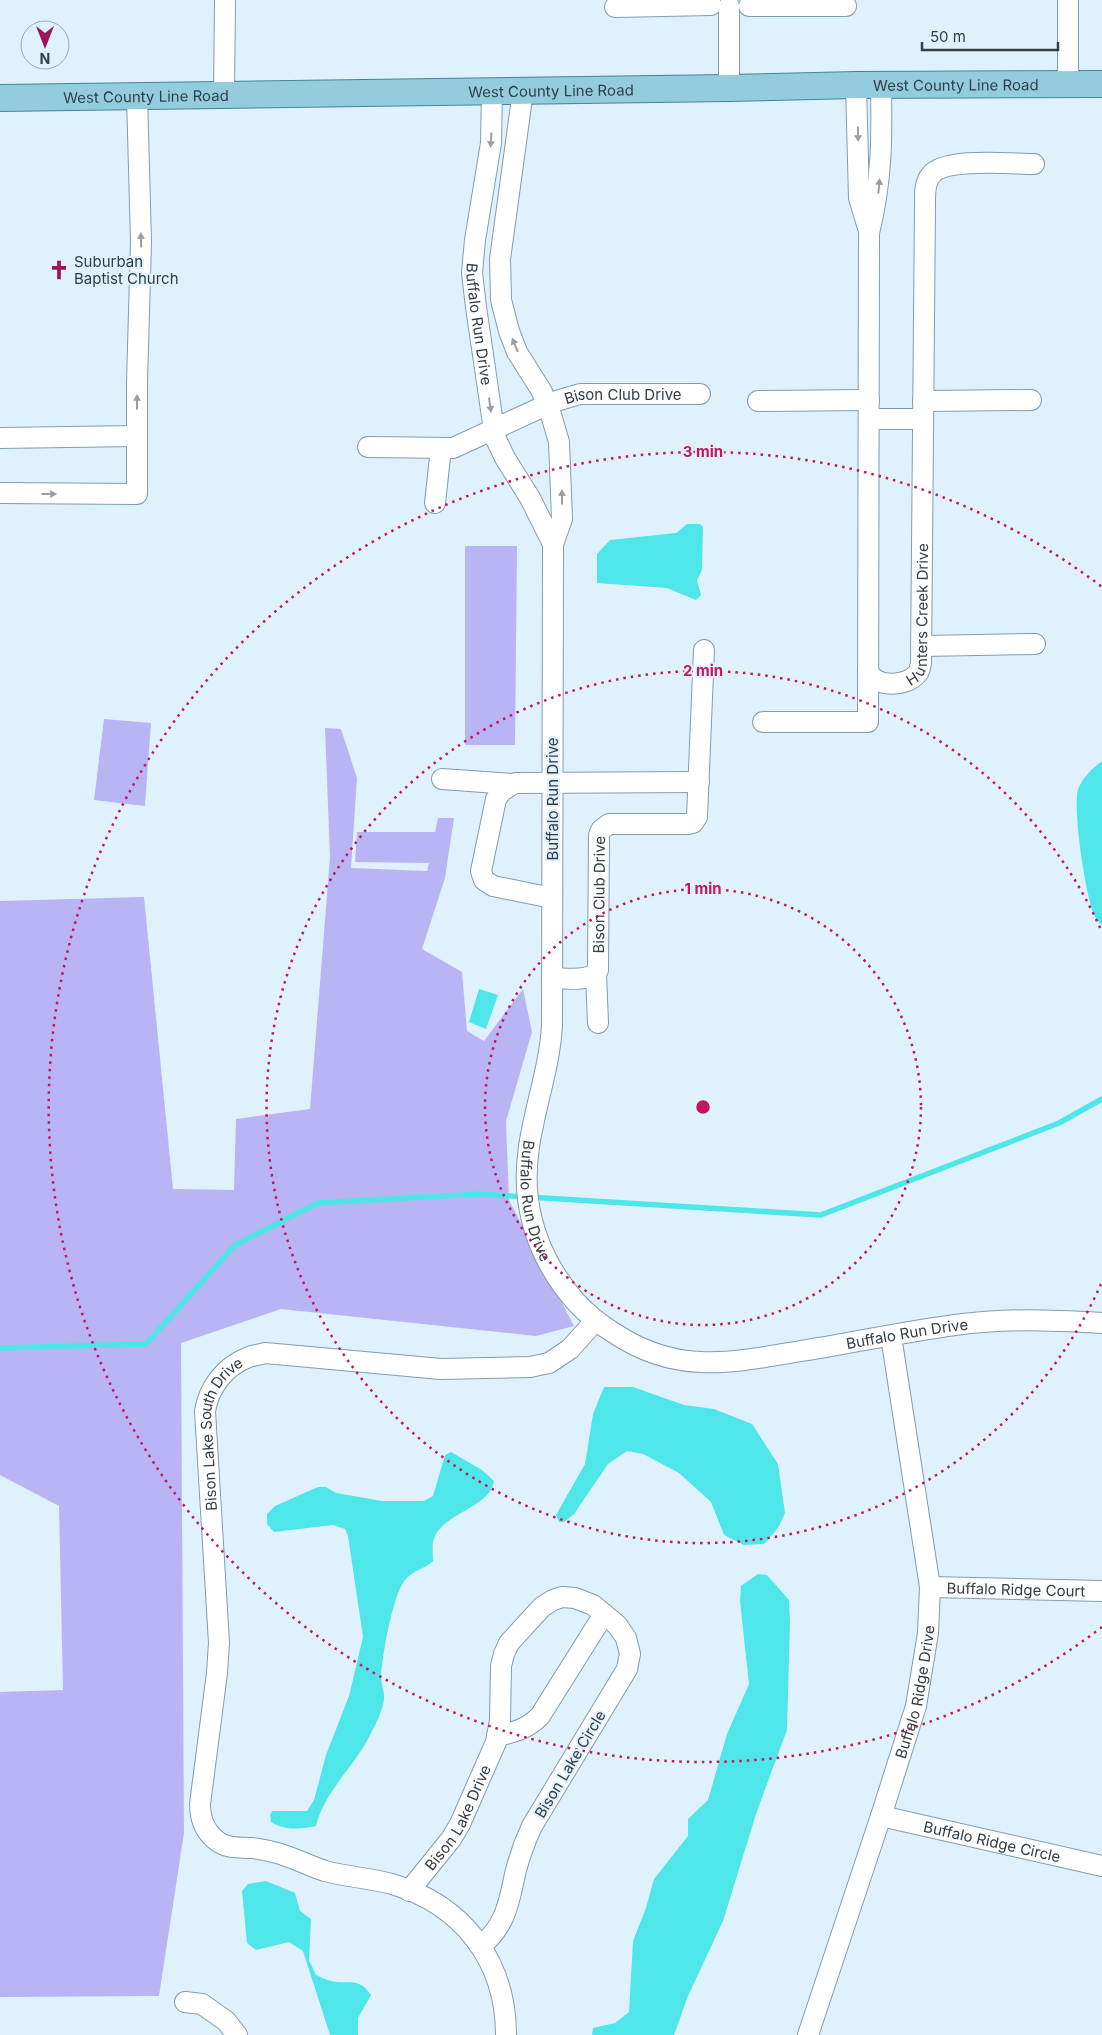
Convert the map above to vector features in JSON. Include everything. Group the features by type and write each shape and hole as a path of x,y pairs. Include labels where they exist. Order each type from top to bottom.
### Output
{"main road":[{"name":"West County Line Road","path":"0,98 869,85 1102,84"}],"street":[{"path":"224,95 225,0"},
{"path":"1068,0 1068,84"},
{"path":"614,7 730,3 846,6"},
{"path":"729,88 730,3"},
{"path":"762,722 868,722 869,233 878,197 883,143 869,85"},
{"name":"Buffalo Run Drive","path":"492,91 491,144 475,240 472,273 494,430 501,451 530,498 553,544"},
{"name":"Buffalo Run Drive","path":"523,91 500,259 500,286 509,331 517,352 541,390 548,405 557,434 561,463 562,519 553,544 551,1039 530,1140 527,1192 533,1224 548,1263 568,1292 595,1321 626,1342 668,1359 693,1363 735,1362 1003,1319 1102,1323"},
{"path":"0,493 137,494 141,242 136,96"},
{"name":"Hunters Creek Drive","path":"868,671 873,678 880,682 902,682 915,676 920,668 922,646 925,205 927,180 932,173 939,169 958,164 1034,164"},
{"name":"Bison Club Drive","path":"368,447 453,448 548,405 580,394 700,394"},
{"path":"758,401 869,410 923,410 1031,400"},
{"path":"0,438 137,436"},
{"path":"435,503 441,448"},
{"path":"922,646 1036,644"},
{"name":"Bison Club Drive","path":"552,978 583,978 596,974 600,963 599,835 601,830 609,824 693,823 698,814 704,650"},
{"path":"442,779 512,784 552,782 699,782"},
{"path":"512,784 502,791 494,806 481,871 482,878 493,886 552,898"},
{"path":"596,974 598,1023"},
{"name":"Bison Lake South Drive","path":"409,1890 389,1884 323,1871 286,1855 253,1848 226,1846 214,1838 204,1824 200,1812 200,1804 217,1674 219,1644 205,1418 208,1399 220,1377 248,1357 265,1353 441,1368 540,1366 549,1363 570,1349 595,1321"},
{"name":"Buffalo Ridge Drive","path":"808,2035 916,1706 928,1633 930,1586 891,1336"},
{"name":"Buffalo Ridge Court","path":"930,1586 1102,1591"},
{"name":"Bison Lake Drive","path":"409,1890 454,1835 490,1759 500,1720 501,1666 507,1647 542,1607 552,1600 562,1598 579,1599"},
{"name":"Bison Lake Circle","path":"481,1946 497,1928 506,1914 521,1852 532,1826 627,1669 630,1654 629,1644 617,1625 593,1605 579,1599"},
{"path":"497,1736 519,1731 530,1726 540,1716 604,1614"},
{"name":"Buffalo Ridge Circle","path":"881,1816 1102,1866"},
{"path":"409,1890 424,1896 455,1917 481,1946 497,1976 504,2005 506,2035"},
{"path":"186,2002 202,2004 226,2021 237,2035"}],"shaded area":[{"path":"465,546 517,546 515,745 465,745"},
{"path":"104,719 151,723 145,806 94,800"},
{"path":"325,728 341,729 357,778 351,868 427,871 429,863 355,862 357,832 435,832 438,818 454,818 445,878 422,949 462,972 467,1031 484,1041 523,989 532,1032 506,1121 509,1200 574,1326 536,1336 281,1309 181,1343 184,1833 159,1996 0,1997 0,1692 63,1690 59,1506 0,1475 0,901 144,897 173,1189 234,1190 236,1119 310,1109 330,857"}],"water":[{"path":"687,524 700,524 703,527 702,570 697,580 701,595 696,600 667,588 597,583 597,554 610,540 676,533"},
{"path":"1102,761 1102,926 1095,917 1091,907 1084,873 1078,831 1077,796 1083,779"},
{"path":"479,989 498,995 486,1029 469,1022"},
{"path":"604,1387 633,1387 684,1405 714,1409 752,1424 778,1464 785,1513 778,1528 764,1544 744,1545 724,1535 711,1502 679,1473 643,1454 627,1451 608,1464 574,1514 564,1522 559,1522 556,1515 585,1464 593,1414"},
{"path":"451,1452 482,1470 494,1481 490,1491 483,1499 454,1517 437,1532 433,1542 433,1561 408,1576 401,1587 392,1611 383,1655 381,1676 384,1696 381,1711 366,1743 326,1800 316,1826 293,1828 276,1825 271,1822 270,1815 272,1811 307,1811 314,1800 326,1755 349,1696 363,1637 348,1536 345,1529 333,1525 274,1532 267,1524 267,1514 275,1506 318,1487 326,1487 336,1493 382,1501 424,1501 433,1496 445,1455"},
{"path":"758,1574 767,1575 789,1600 787,1730 757,1811 723,1921 688,1996 674,2035 592,2035 593,2028 615,2023 629,2012 633,1941 646,1908 654,1879 688,1836 688,1819 708,1800 727,1734 749,1684 740,1601 741,1586"},
{"path":"266,1881 295,1893 300,1911 311,1919 309,1960 316,1975 331,1981 357,1983 362,1985 371,1995 358,2018 358,2035 330,2035 303,1951 289,1942 256,1950 247,1943 242,1891 248,1884"}],"waterway":[{"path":"0,1348 146,1344 235,1245 318,1203 479,1194 821,1215 1059,1123 1102,1099"}],"place":[{"name":"Suburban Baptist Church","path":"59,270"}]}
